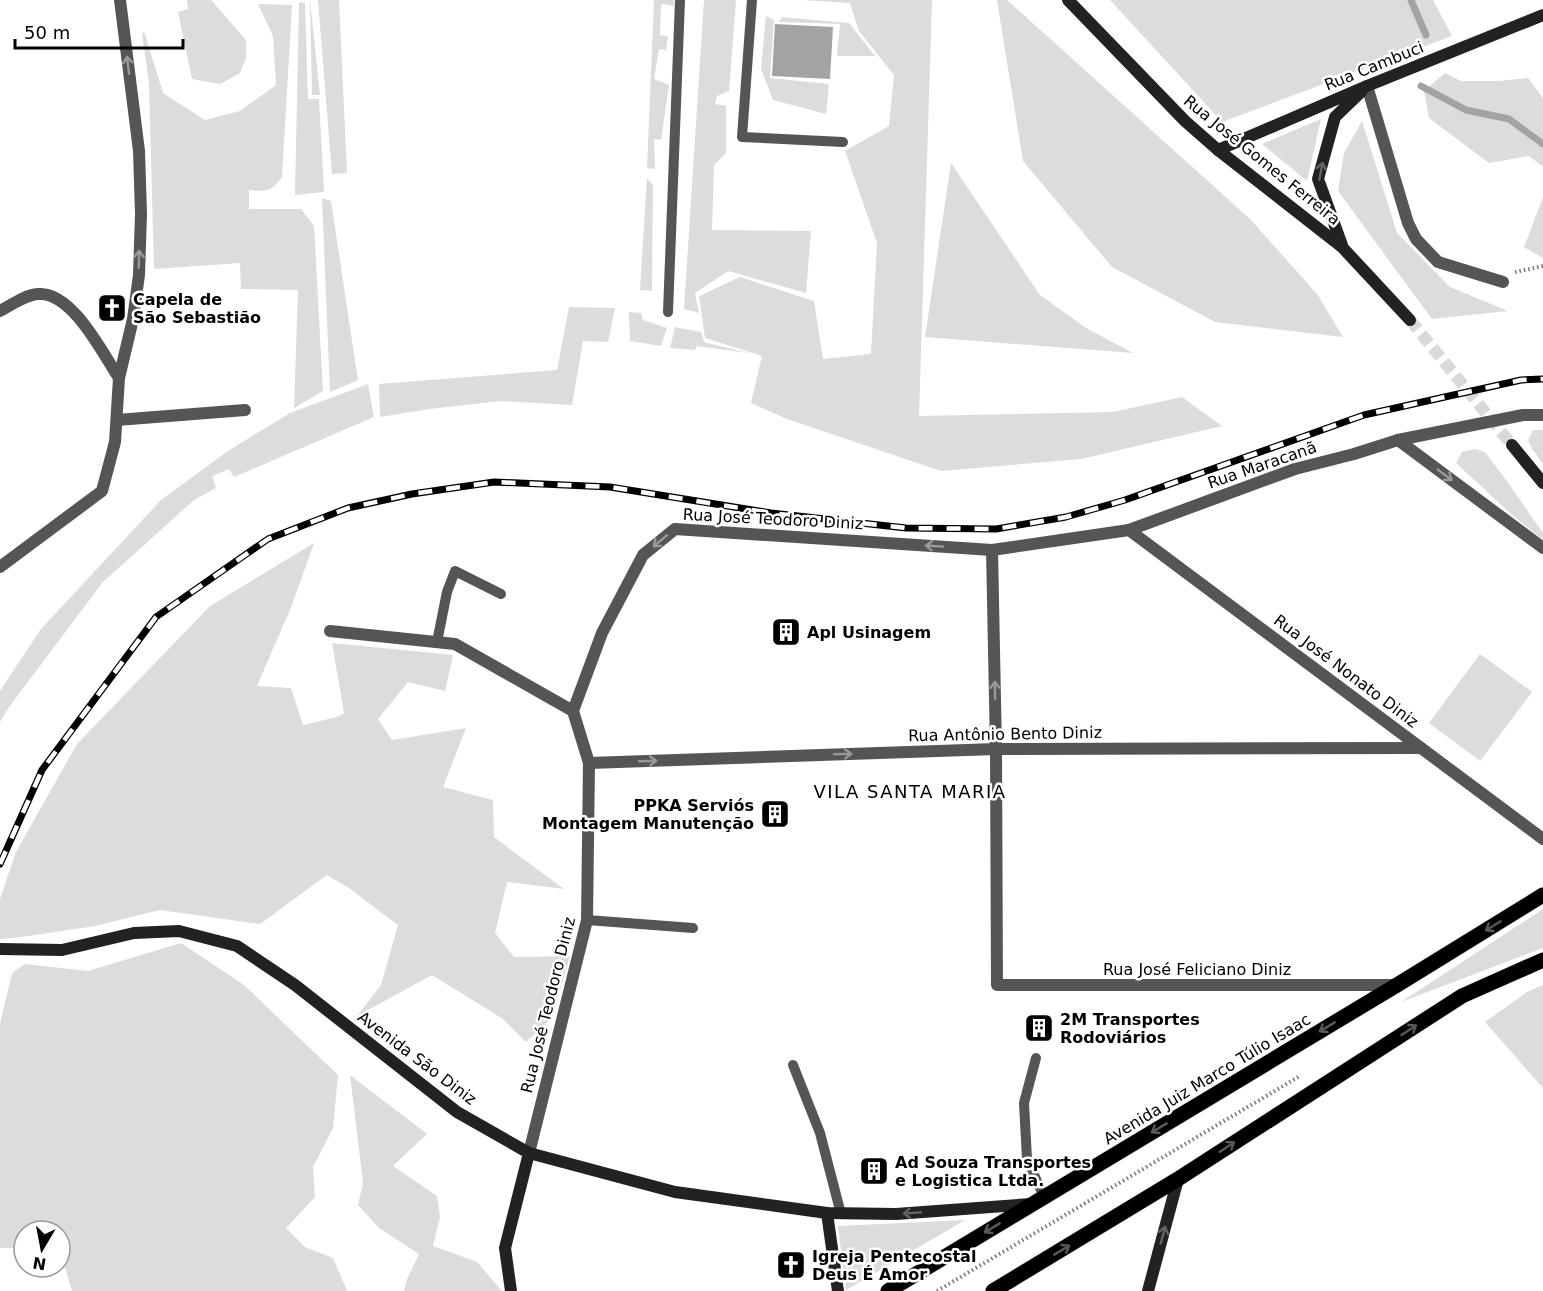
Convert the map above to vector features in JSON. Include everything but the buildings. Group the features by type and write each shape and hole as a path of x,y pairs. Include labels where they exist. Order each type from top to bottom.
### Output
{"main road":[{"name":"Avenida Juiz Marco Túlio Isaac","path":"888,1291 1543,896"},
{"path":"993,1291 1178,1179 1462,996 1543,960"}],"street":[{"path":"0,567 102,491 114,442 119,378 139,275 141,214 139,152 120,0"},
{"name":"Rua José Gomes Ferreira","path":"1068,0 1170,106 1218,150 1342,247 1410,320"},
{"name":"Rua Cambuci","path":"1218,150 1367,86 1543,15"},
{"path":"1342,247 1318,179 1335,117 1367,86 1408,223 1416,238 1438,262 1503,282"},
{"path":"0,311 39,293 60,298 78,315 119,378"},
{"path":"117,420 245,410"},
{"name":"Rua Maracanã","path":"992,550 1129,530 1296,468 1354,454 1398,440 1523,415 1543,415"},
{"path":"1398,440 1543,548"},
{"path":"1512,445 1543,483"},
{"name":"Rua José Teodoro Diniz","path":"529,1153 587,920 590,763 573,711 602,633 643,555 675,529 992,550"},
{"name":"Rua José Nonato Diniz","path":"1129,530 1543,839"},
{"path":"992,550 996,749"},
{"path":"330,631 454,644 573,711"},
{"name":"Rua Antônio Bento Diniz","path":"590,763 996,749 1421,748"},
{"name":"Rua José Feliciano Diniz","path":"996,749 997,985 1397,985"},
{"name":"Avenida São Diniz","path":"0,949 62,950 134,933 179,931 237,946 295,985 457,1112 529,1153 675,1192 827,1214 896,1214 1038,1201"},
{"path":"511,1291 505,1248 529,1153"},
{"path":"1148,1291 1178,1179"},
{"path":"827,1214 838,1291"}],"lane":[{"path":"668,312 680,0"},
{"path":"752,0 741,137 843,142"},
{"path":"437,642 447,592 455,571 501,594"},
{"path":"587,920 693,928"},
{"path":"1036,1058 1024,1103 1027,1159 1038,1201"},
{"path":"793,1065 820,1133 841,1214"}],"path":[{"path":"937,1291 1309,1071"},
{"path":"1114,1155 1136,1204"}],"shaded area":[{"path":"187,0 211,0 246,40 246,58 240,73 220,84 192,79 178,12 188,9"},
{"path":"310,0 320,95 312,95"},
{"path":"318,0 339,0 347,173 332,174"},
{"path":"654,0 674,0 674,6 661,4 660,35 668,36 666,50 659,49 654,79 669,85 661,140 654,139 655,169 647,168"},
{"path":"704,0 736,0 729,91 717,96 715,104 726,106 726,153 714,165 712,230 811,231 806,293 728,271 695,293 699,313 684,309"},
{"path":"801,0 932,0 919,416 1113,412 1182,397 1222,426 1081,459 941,471 787,419 751,403 762,356 705,338 699,296 740,277 814,301 823,359 871,354 877,243 845,151 889,126 894,75 859,31 850,3"},
{"path":"997,0 1007,0 1250,219 1317,294 1343,337 1215,322 1112,267 1023,161"},
{"path":"1110,0 1433,0 1452,36 1222,122"},
{"path":"299,2 305,3 308,99 319,99 324,192 295,195"},
{"path":"258,4 292,5 282,177 268,190 249,190 249,209 301,209 314,226 323,391 294,408 298,290 241,289 240,263 154,269 149,82 142,34 144,31 163,93 205,120 240,111 276,85 273,36"},
{"path":"766,16 774,20 770,78 829,84 826,114 773,100 761,69"},
{"path":"782,17 849,23 875,56 837,56 840,24 779,22"},
{"path":"775,24 833,27 830,79 772,76"},
{"path":"1445,73 1461,81 1528,78 1543,98 1543,167 1529,156 1489,163 1429,118 1424,91"},
{"path":"1321,119 1307,181 1262,144"},
{"path":"1362,121 1397,233 1450,287 1508,311 1432,319 1338,191 1344,153"},
{"path":"951,163 1040,295 1086,328 1133,353 925,337"},
{"path":"647,178 653,185 652,291 640,290"},
{"path":"1543,197 1543,258 1524,247"},
{"path":"322,198 331,201 358,380 330,392"},
{"path":"569,307 615,308 608,342 583,341 572,405 501,401 380,417 379,384 557,370"},
{"path":"629,312 641,313 643,320 667,328 661,346 630,341"},
{"path":"675,327 701,332 704,342 748,353 697,346 695,350 670,348"},
{"path":"368,384 374,417 234,477 229,469 212,476 216,488 194,500 103,582 0,722 0,691 41,629 161,500 228,451 290,413"},
{"path":"1533,430 1543,430 1543,464 1528,440"},
{"path":"1475,449 1485,452 1509,484 1543,533 1543,540 1456,463 1462,452"},
{"path":"314,543 292,605 257,686 291,688 303,725 337,717 344,713 332,643 453,655 445,691 408,682 378,719 392,740 466,728 443,787 493,800 494,837 564,889 507,882 495,933 514,957 570,956 552,1018 526,1042 503,1019 432,975 357,1016 381,985 398,925 349,888 327,875 260,924 160,910 95,926 0,939 0,899 16,852 77,744 210,606"},
{"path":"1480,654 1532,692 1480,761 1429,723"},
{"path":"1543,909 1543,948 1401,1002"},
{"path":"181,943 244,985 338,1075 333,1128 313,1167 315,1197 286,1228 305,1247 333,1258 347,1291 72,1291 68,1279 72,1279 72,1219 12,1219 12,1248 0,1248 0,1024 12,973 25,964 88,971"},
{"path":"1543,985 1543,1088 1485,1022 1527,992"},
{"path":"350,1075 427,1134 393,1166 437,1196 440,1217 433,1246 477,1262 502,1291 404,1291 419,1254 379,1228 358,1205 363,1183"},
{"path":"965,1220 846,1290 838,1226"}],"waterway":[{"path":"1411,0 1426,35"},
{"path":"1421,86 1466,110 1509,119 1543,144"}],"tunnel":[{"path":"1410,320 1512,445"}],"railway":[{"path":"0,864 42,770 156,617 268,539 348,508 412,494 494,482 610,487 771,513 906,528 996,529 1066,517 1125,500 1364,415 1521,380 1543,379"}],"place":[{"name":"Capela de São Sebastião","path":"112,308"},
{"name":"Apl Usinagem","path":"786,632"},
{"name":"PPKA Serviós Montagem Manutenção","path":"775,814"},
{"name":"2M Transportes Rodoviários","path":"1039,1028"},
{"name":"Ad Souza Transportes e Logistica Ltda.","path":"874,1171"},
{"name":"Igreja Pentecostal Deus É Amor","path":"791,1265"}],"district":[{"name":"VILA SANTA MARIA","path":"910,791"}]}
